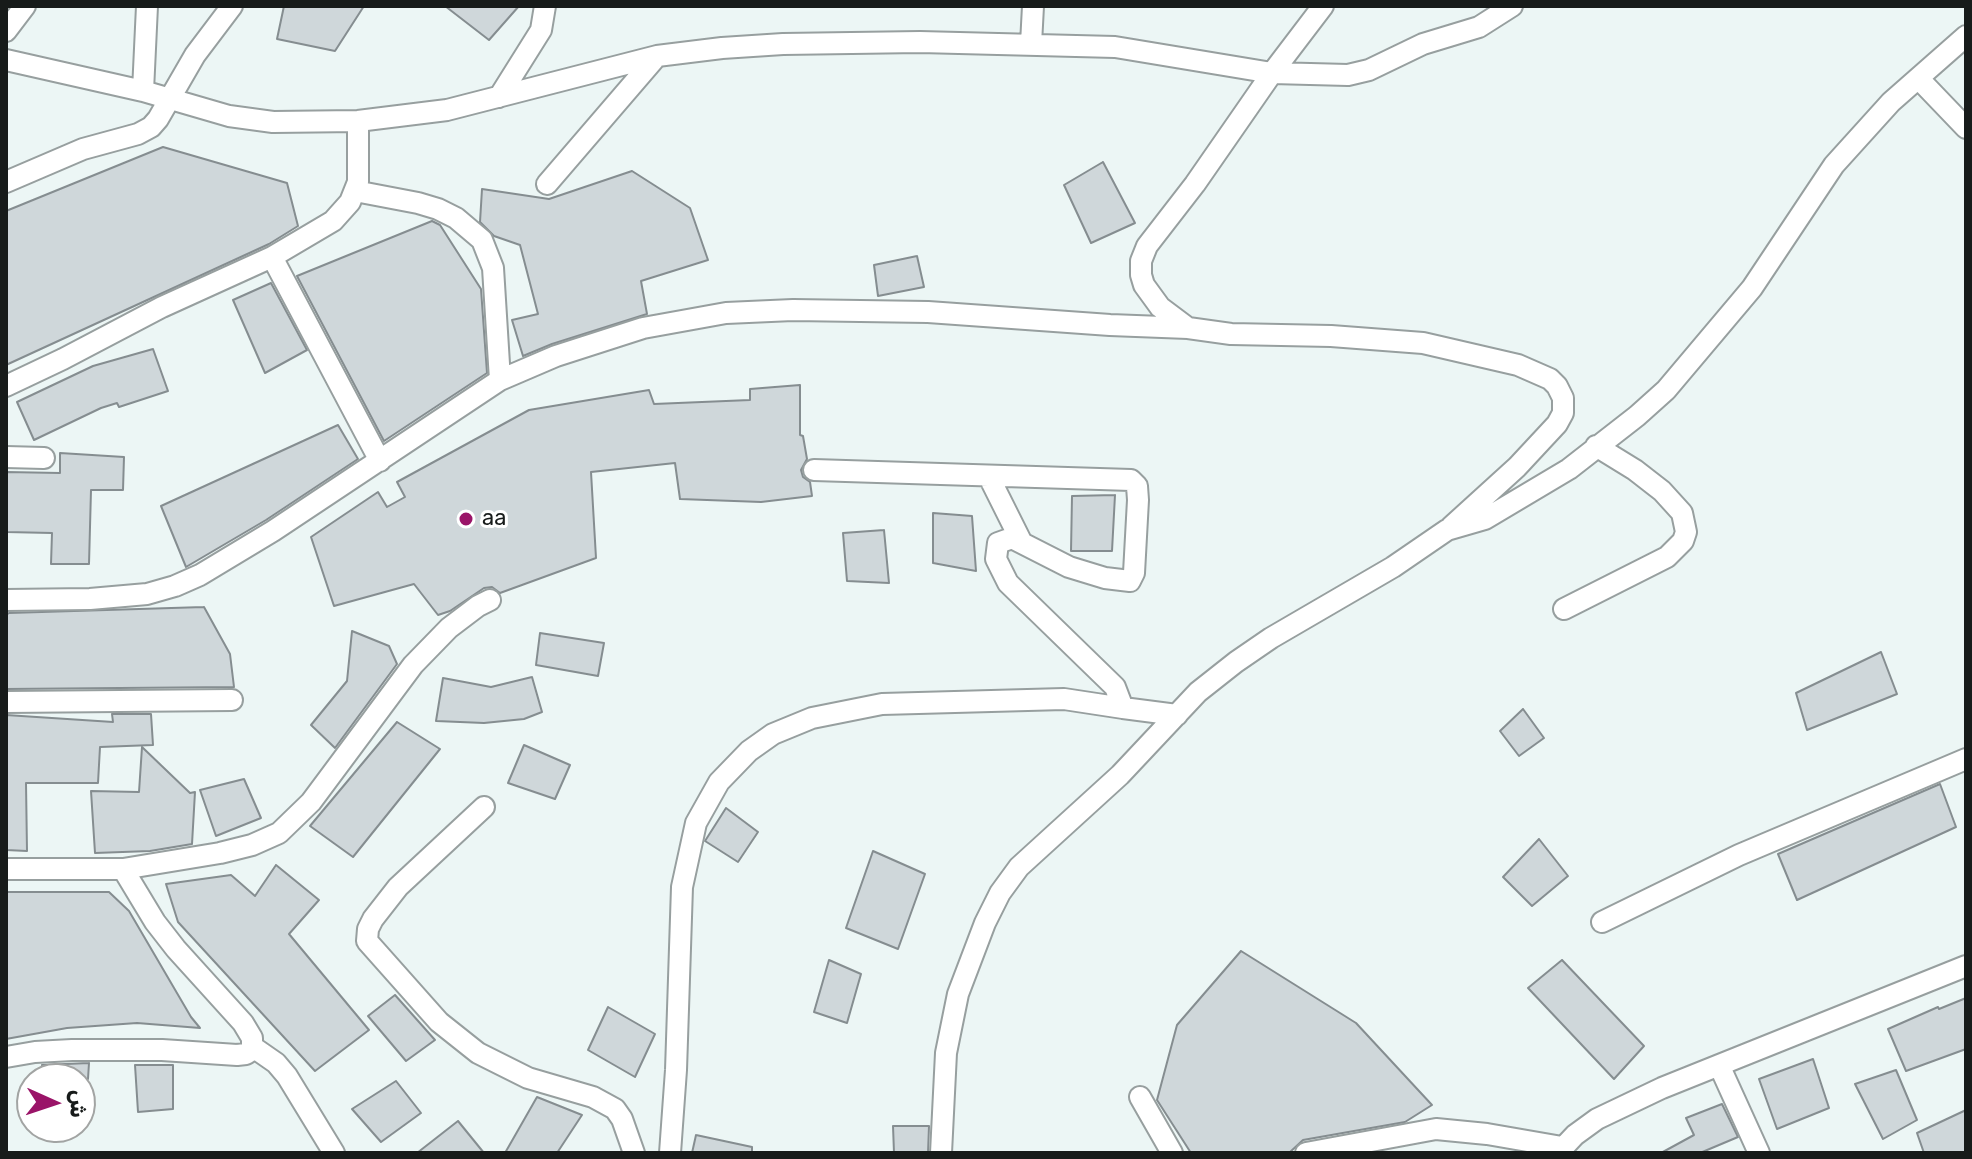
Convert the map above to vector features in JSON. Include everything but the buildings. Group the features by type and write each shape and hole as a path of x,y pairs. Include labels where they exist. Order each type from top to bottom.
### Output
{"street":[{"path":"6,31 25,6"},
{"path":"143,91 147,6"},
{"path":"6,182 83,149 138,134 158,119 195,55 232,6"},
{"path":"499,97 541,30 545,6"},
{"path":"1031,44 1033,6"},
{"path":"1188,328 1160,307 1150,294 1141,275 1141,261 1147,246 1230,137 1272,73 1323,6"},
{"path":"6,60 252,120 358,121 447,110 657,56 783,44 1031,44 1150,51 1272,73 1333,76 1357,73 1423,44 1479,27 1512,6"},
{"path":"1447,530 1485,519 1569,469 1666,390 1752,288 1834,165 1891,102 1966,36"},
{"path":"547,184 657,56"},
{"path":"1919,79 1966,128"},
{"path":"6,386 162,307 272,257 333,221 350,202 355,191 359,173 358,121"},
{"path":"355,191 438,209 456,218 482,240 493,268 500,380"},
{"path":"272,257 380,461"},
{"path":"6,600 90,599 147,594 175,586 225,560 500,380 556,356 643,328 687,319 751,311 928,312 1188,328 1231,334 1331,336 1423,343 1518,365 1550,379 1563,398 1563,413 1557,424 1517,467 1447,530 1393,567 1247,654 1198,692 1120,775 1019,867 1000,893 971,953 950,1026 941,1153"},
{"path":"1564,609 1667,557 1683,541 1686,532 1682,513 1662,491 1596,446"},
{"path":"6,457 44,458"},
{"path":"814,470 1131,480 1137,486 1134,573 1130,581 1105,578 1069,567 1012,538 998,543 996,559 1008,583 1112,683 1119,692 1123,708"},
{"path":"989,477 1021,541"},
{"path":"6,869 123,869 199,857 266,840 289,826 311,802 413,665 449,628 490,600"},
{"path":"670,1153 676,1070 680,906 684,875 696,823 719,782 749,751 773,734 812,718 882,704 1064,699 1177,715"},
{"path":"6,702 232,700"},
{"path":"1602,922 1739,855 1966,759"},
{"path":"484,807 398,887 373,919 367,941 439,1022 478,1053 528,1078 593,1097 615,1109 622,1119 634,1153"},
{"path":"6,1057 35,1052 100,1049 237,1055 249,1053 253,1047 252,1038 243,1023 169,940 123,869"},
{"path":"1306,1153 1436,1129 1516,1138 1560,1150 1597,1119 1719,1065 1966,966"},
{"path":"253,1047 276,1063 287,1076 334,1153"},
{"path":"1719,1065 1759,1153"},
{"path":"1140,1097 1172,1153"}],"place":[{"name":"aa","path":"466,519"}]}
